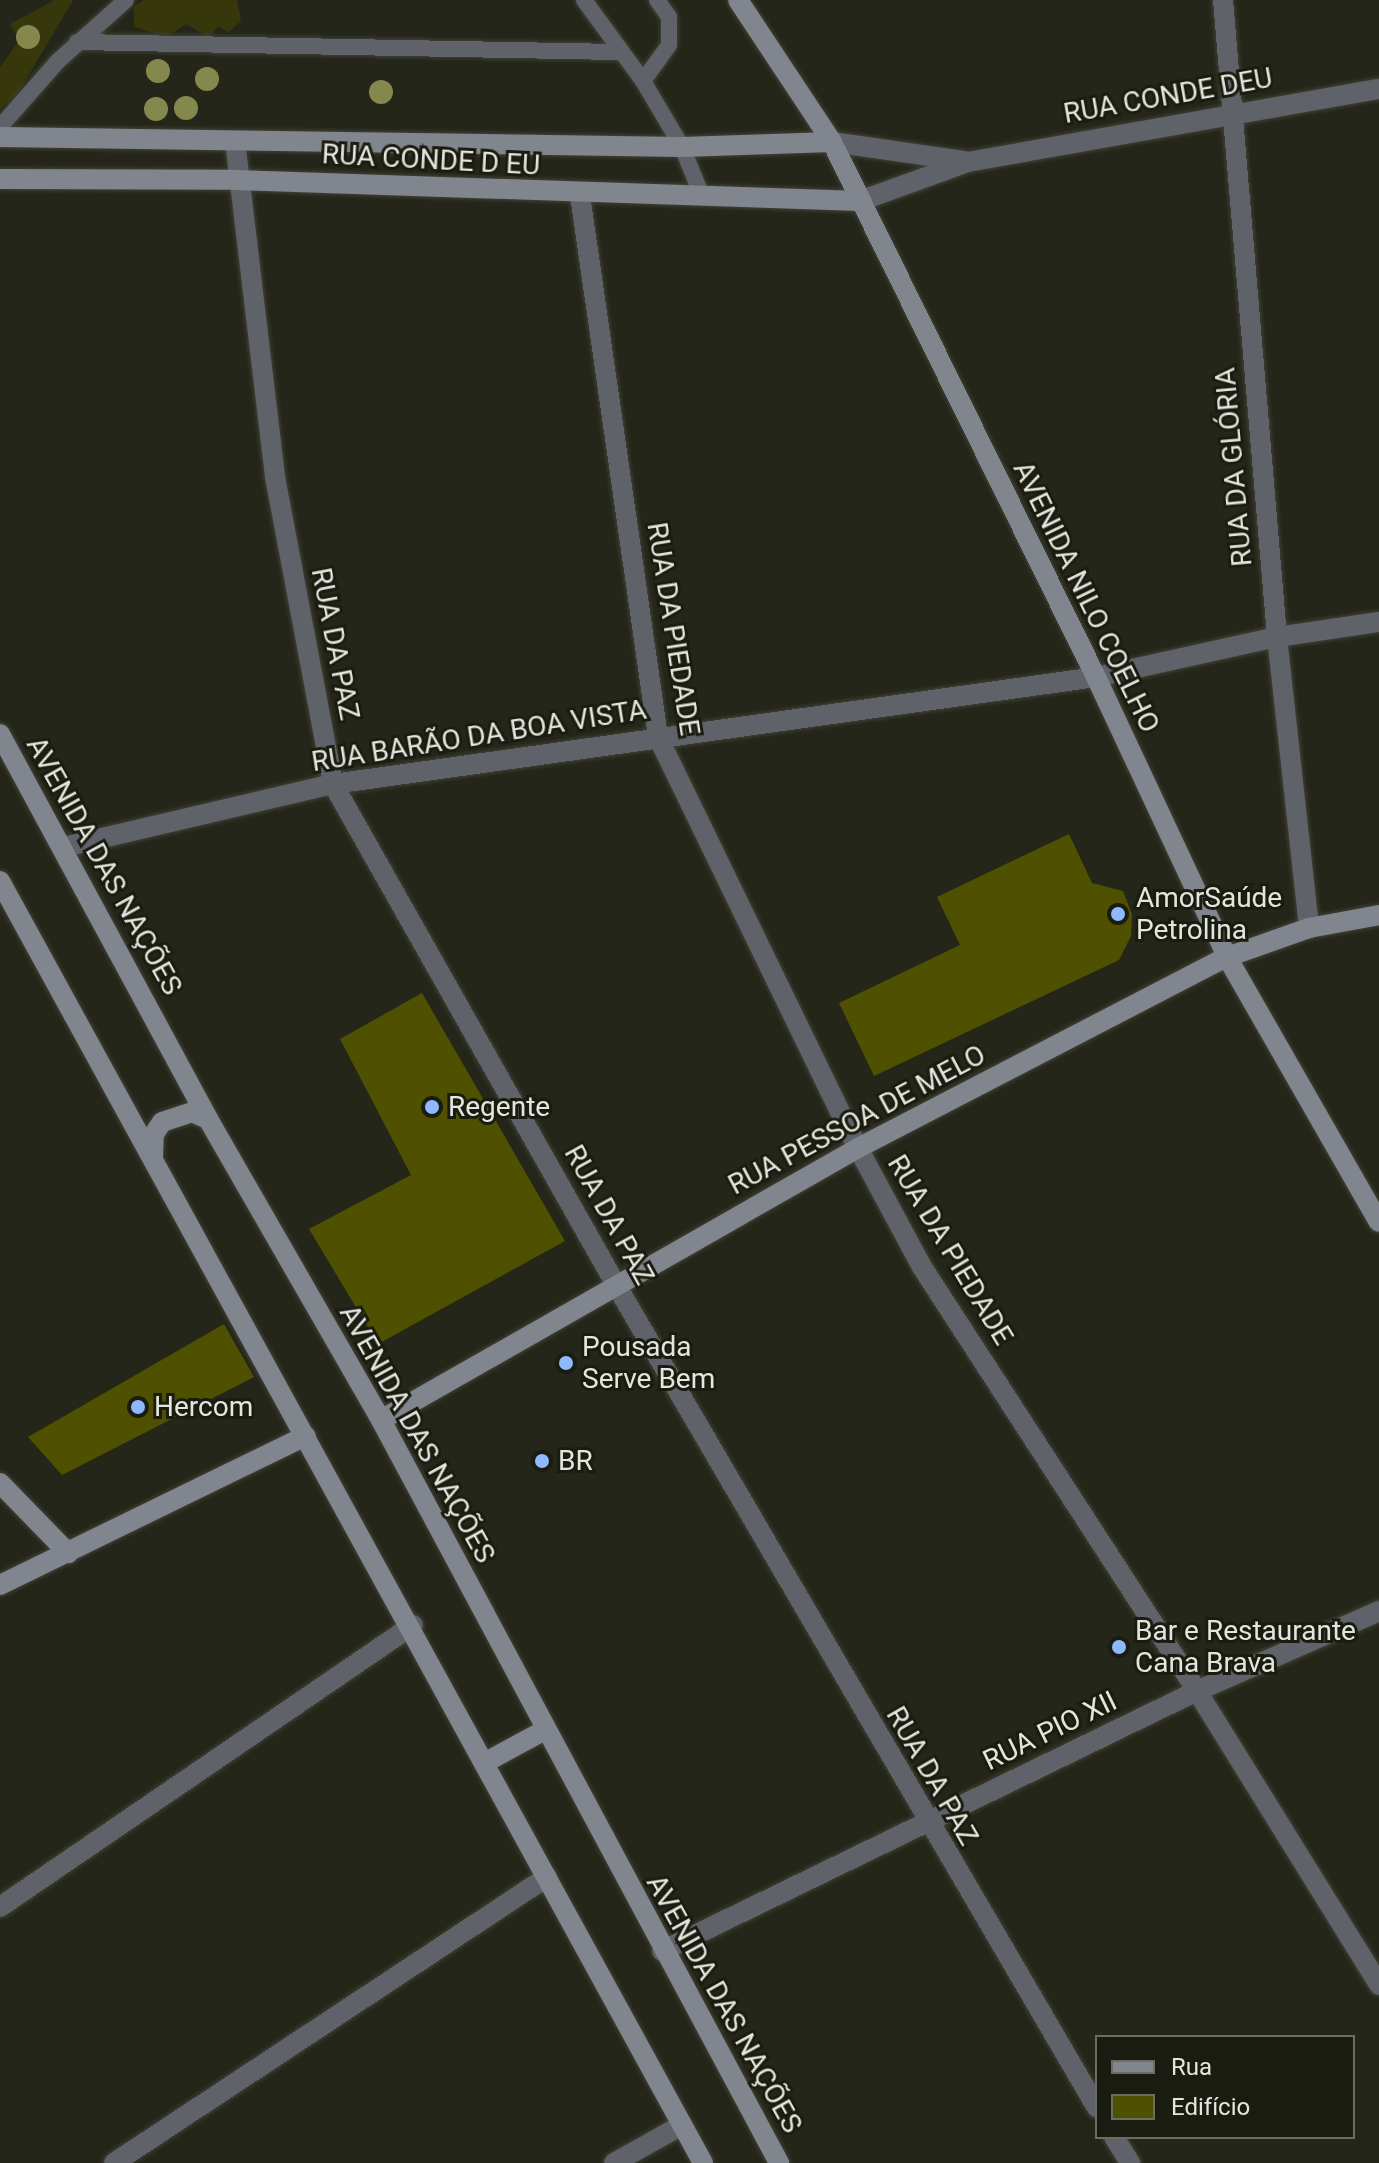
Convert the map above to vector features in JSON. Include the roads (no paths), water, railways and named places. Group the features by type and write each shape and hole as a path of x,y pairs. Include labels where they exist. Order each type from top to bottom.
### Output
{"main road":[{"name":"AVENIDA NILO COELHO","path":"738,0 832,142 1096,677 1227,957 1379,1222"},
{"name":"RUA CONDE D EU","path":"0,137 682,147 832,142"},
{"name":"RUA CONDE D EU","path":"0,179 236,180 580,195 860,201"},
{"name":"AVENIDA DAS NAÇÕES","path":"0,734 64,847 208,1119 381,1420 662,1951 779,2163"},
{"path":"0,881 413,1625 703,2163"},
{"name":"RUA PESSOA DE MELO","path":"381,1420 615,1283 858,1148 1227,957 1309,928 1379,915"},
{"path":"153,1158 154,1134 162,1122 192,1112 208,1119"},
{"path":"0,1585 306,1436"},
{"path":"0,1483 68,1553"},
{"path":"486,1762 545,1730"}],"street":[{"name":"RUA DA GLÓRIA","path":"1223,0 1277,637 1309,928"},
{"name":"RUA CONDE DEU","path":"860,201 968,162 1231,111 1379,89"},
{"name":"RUA DA PAZ","path":"235,141 236,180 275,477 333,784 615,1283 926,1821 1095,2105"},
{"name":"RUA CONDE DEU","path":"832,142 968,162"},
{"name":"RUA DA PIEDADE","path":"580,195 658,737 858,1148 922,1267 1197,1691 1379,1985"},
{"name":"RUA BARÃO DA BOA VISTA","path":"64,847 333,784 1096,677 1277,637 1379,622"},
{"name":"RUA PIO XII","path":"662,1951 1197,1691 1379,1611"},
{"path":"0,1907 413,1625"},
{"path":"114,2163 547,1877"},
{"path":"614,2163 682,2125"},
{"path":"1115,2139 1130,2163"}],"lane":[{"path":"0,127 77,42 126,0"},
{"path":"584,0 643,81 682,147 702,196"},
{"path":"643,81 669,45 669,17 657,0"},
{"path":"77,42 620,52"}],"place":[{"name":"AmorSaúde Petrolina","path":"1118,914"},
{"name":"Regente","path":"432,1107"},
{"name":"Pousada Serve Bem","path":"566,1363"},
{"name":"Hercom","path":"138,1407"},
{"name":"BR","path":"542,1461"},
{"name":"Bar e Restaurante Cana Brava","path":"1119,1647"}]}
